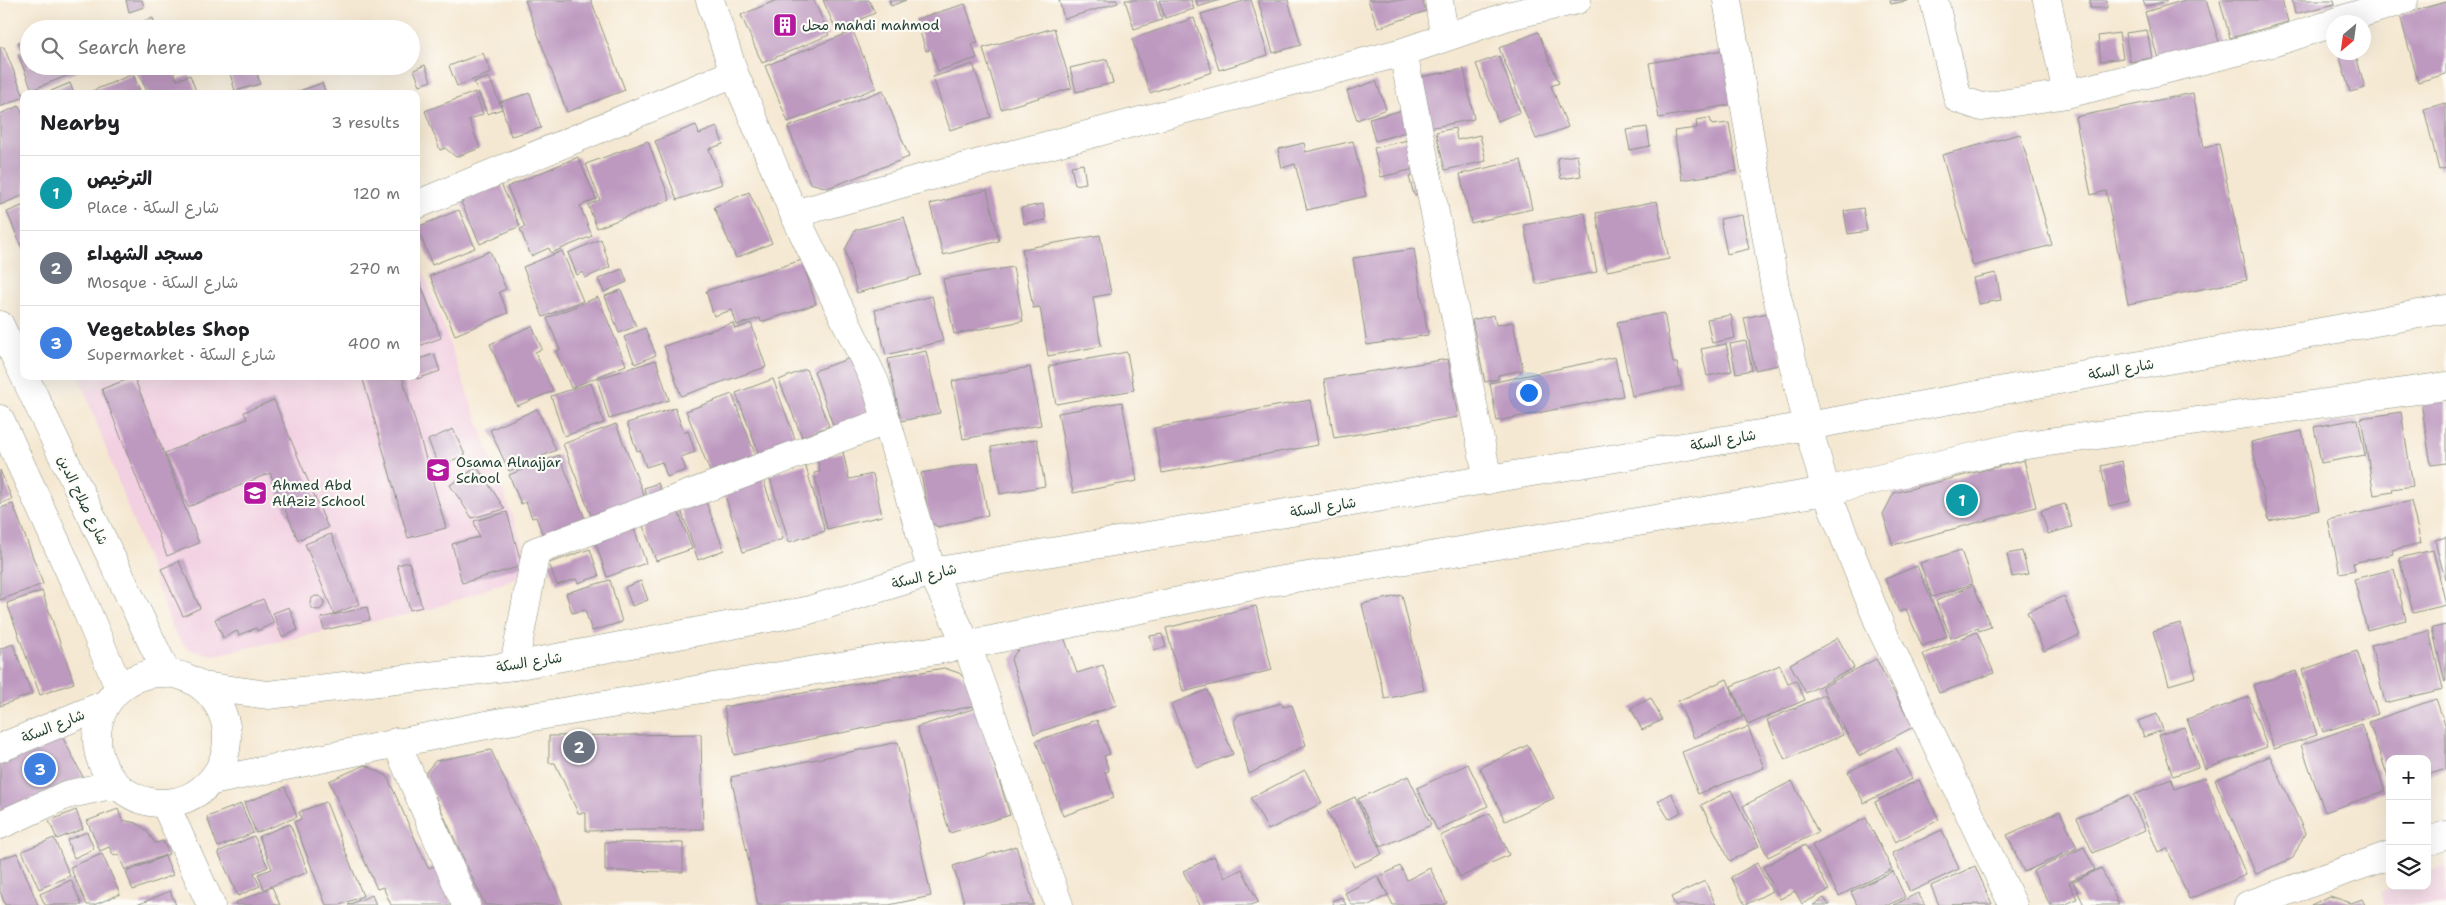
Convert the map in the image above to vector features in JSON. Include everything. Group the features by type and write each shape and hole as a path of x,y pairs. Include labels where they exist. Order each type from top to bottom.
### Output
{"main road":[{"path":"710,0 734,73 794,214 875,382 932,572 967,645 1059,905"},
{"path":"1439,0 1444,36"},
{"path":"794,214 908,182 1403,52 1444,36 1508,16 1577,0"},
{"path":"1727,0 1775,288 1808,426 1826,491 1881,628 2013,905"},
{"path":"1934,0 1958,99 1982,107 2067,94 2272,42 2326,25"},
{"path":"2047,0 2067,94"},
{"path":"2358,15 2404,0"},
{"path":"1403,52 1488,480"},
{"path":"420,203 734,73"},
{"name":"شارع السكة","path":"202,686 268,695 514,666 806,611 932,572 1808,426 2446,309"},
{"name":"شارع صلاح الدين","path":"9,344 20,367"},
{"name":"شارع صلاح الدين","path":"26,380 167,674"},
{"path":"212,781 396,742 618,702 967,645 1271,582 1826,491 2020,446 2446,386"},
{"path":"0,419 78,590 113,696"},
{"path":"514,666 536,551 886,421"},
{"path":"159,673 180,676 202,686 215,700 224,720 227,741 223,762 212,781 195,794 165,804 133,797 116,784 103,766 97,746 98,725 113,696 138,677 159,673"},
{"name":"شارع السكة","path":"0,748 113,696"},
{"path":"396,742 466,905"},
{"path":"0,825 66,795 116,784"},
{"path":"165,804 211,905"},
{"path":"2431,841 2446,835"},
{"path":"2248,905 2386,856"}],"shaded area":[{"name":"Ahmed Abd AlAziz School","path":"420,263 530,565 515,579 429,610 213,655 194,651 184,645 173,629 80,380 420,380"},
{"path":"2446,865 2446,905 2385,905 2380,893 2387,890 2431,890 2431,871"}],"building":[{"path":"126,0 142,0 144,7 129,12"},
{"path":"525,0 591,0 625,90 567,112"},
{"name":"محل mahdi mahmod","path":"777,0 814,0 829,35 762,63 741,15"},
{"path":"823,0 869,0 875,13 836,30"},
{"path":"889,0 906,0 891,6"},
{"path":"1059,0 1117,0 1118,3 1064,19"},
{"path":"1125,0 1156,0 1162,20 1134,29"},
{"path":"1159,0 1191,0 1194,9 1165,18"},
{"path":"1196,0 1220,0 1198,7"},
{"path":"1251,0 1268,55 1219,70 1201,14"},
{"path":"1258,0 1288,0 1301,45 1273,53"},
{"path":"1368,0 1422,0 1426,11 1378,28"},
{"path":"1890,0 1907,0 1907,1 1891,4"},
{"path":"2090,0 2107,0 2107,8 2090,8"},
{"path":"2143,0 2167,0 2167,1 2145,6"},
{"path":"2185,0 2206,0 2219,42 2158,59 2145,12"},
{"path":"2282,0 2288,22 2230,38 2220,1"},
{"path":"2292,0 2334,0 2335,4 2295,14"},
{"path":"2446,2 2446,74 2418,82 2400,15"},
{"path":"965,4 978,43 972,44 977,58 938,71 931,49 926,51 916,19"},
{"path":"1194,18 1212,72 1150,93 1132,39"},
{"path":"1054,28 1072,88 1001,109 983,48"},
{"path":"2147,30 2152,58 2130,62 2125,33"},
{"path":"853,31 876,88 788,122 765,66"},
{"path":"1538,32 1559,83 1551,86 1568,127 1536,139 1499,48"},
{"path":"2119,33 2123,58 2101,61 2098,36"},
{"path":"4,47 21,90 20,99 0,107 0,48"},
{"path":"1729,49 1739,103 1659,118 1649,63"},
{"path":"483,53 491,73 457,86 449,66"},
{"path":"1499,56 1520,112 1498,121 1476,64"},
{"path":"1107,59 1113,83 1076,92 1070,68"},
{"path":"2340,60 2357,60 2365,88 2350,92"},
{"path":"973,64 991,117 950,130 933,77"},
{"path":"425,65 431,81 420,85 416,75 420,75 420,67"},
{"path":"1464,69 1474,119 1429,128 1420,77"},
{"path":"26,75 68,75 32,90"},
{"path":"133,75 139,90 95,90"},
{"path":"140,75 175,75 177,80 190,75 196,90 146,90"},
{"path":"231,75 258,75 260,84 235,90"},
{"path":"489,77 502,109 487,114 474,82"},
{"path":"1376,81 1386,109 1357,120 1347,91"},
{"path":"70,83 73,90 53,90"},
{"path":"322,83 325,90 302,90"},
{"path":"883,90 909,157 828,188 810,183 788,127"},
{"path":"475,92 483,114 469,120 480,148 456,157 445,148 440,150 425,111"},
{"path":"530,93 541,128 511,136 500,102"},
{"path":"2193,93 2204,147 2219,144 2247,280 2128,304 2106,191 2091,195 2075,117"},
{"path":"2446,103 2446,168 2439,170 2424,109"},
{"path":"19,106 20,108 20,197 0,205 0,114"},
{"path":"1403,110 1409,131 1375,141 1369,119"},
{"path":"1710,118 1712,125 1729,123 1737,171 1682,180 1674,131 1697,128 1696,120"},
{"path":"696,125 699,134 717,127 723,144 709,149 722,184 677,200 655,141"},
{"path":"1647,127 1650,146 1630,150 1626,130"},
{"path":"1455,128 1457,140 1480,135 1486,161 1445,170 1436,132"},
{"path":"2020,134 2052,245 1973,266 1942,155"},
{"path":"1416,138 1423,167 1381,177 1374,148"},
{"path":"648,141 670,200 597,228 588,205 600,200 586,164"},
{"path":"1353,141 1366,196 1307,210 1295,164 1282,168 1278,149 1304,143 1306,152"},
{"path":"1577,155 1581,176 1561,179 1557,158"},
{"path":"578,157 596,199 580,206 592,236 551,253 549,248 531,256 520,229 525,227 507,187"},
{"path":"1521,160 1532,209 1471,223 1460,174"},
{"path":"1083,164 1086,183 1075,185 1071,166"},
{"path":"1426,173 1430,191 1414,195 1409,177"},
{"path":"501,184 520,226 480,244 461,202"},
{"path":"987,190 999,241 943,255 930,204"},
{"path":"749,192 772,243 736,258 714,207"},
{"path":"1657,201 1669,259 1607,271 1596,213"},
{"path":"1043,204 1046,220 1024,224 1021,208"},
{"path":"20,207 20,243 7,212"},
{"path":"1863,208 1867,231 1848,234 1844,211"},
{"path":"459,210 475,248 432,265 420,235 420,226"},
{"path":"1585,213 1597,272 1536,284 1524,225"},
{"path":"1742,215 1749,249 1727,254 1720,219"},
{"path":"904,217 921,275 857,293 845,250 855,230"},
{"path":"1100,235 1111,294 1093,297 1101,346 1048,356 1040,307 1033,308 1022,249"},
{"path":"601,239 610,267 585,278 583,272 577,275 568,253"},
{"path":"1414,249 1428,335 1367,345 1353,258"},
{"path":"490,251 506,289 499,292 508,313 455,335 430,276"},
{"path":"562,251 583,301 543,317 523,267"},
{"path":"802,260 816,304 761,322 760,318 737,325 732,310 714,316 706,291"},
{"path":"1013,267 1023,321 954,334 943,279"},
{"path":"622,269 627,282 604,292 598,279"},
{"path":"1996,273 2001,300 1979,304 1973,278"},
{"path":"420,282 441,338 420,346"},
{"path":"621,290 636,326 619,333 605,296"},
{"path":"932,296 943,341 886,355 875,310"},
{"path":"598,297 626,365 571,388 556,351 560,350 547,318"},
{"path":"1772,312 1783,364 1755,370 1744,318"},
{"path":"1664,313 1673,363 1677,363 1682,386 1632,396 1617,322"},
{"path":"1494,315 1496,325 1513,322 1523,370 1498,375 1498,379 1485,382 1472,320"},
{"path":"1731,315 1735,338 1712,343 1707,319"},
{"path":"733,323 735,329 751,323 766,367 681,396 664,346"},
{"path":"532,326 542,349 535,352 553,391 517,406 490,344"},
{"path":"645,328 656,355 635,364 624,337"},
{"path":"1746,341 1752,370 1736,373 1730,344"},
{"path":"1726,344 1732,371 1707,376 1701,349"},
{"path":"926,351 940,413 901,421 888,359"},
{"path":"1127,352 1134,390 1056,404 1049,366"},
{"path":"434,354 440,371 420,378 420,359"},
{"path":"856,356 877,416 835,431 814,371"},
{"path":"1615,357 1623,396 1497,421 1490,383"},
{"path":"1448,359 1458,417 1334,438 1324,379"},
{"path":"656,360 669,400 609,419 597,379"},
{"path":"1030,367 1041,425 963,439 952,381"},
{"path":"806,369 829,426 802,437 779,380"},
{"path":"773,379 798,447 761,460 736,393"},
{"path":"126,380 135,380 199,543 167,556 102,389"},
{"path":"363,380 403,380 446,528 408,538"},
{"path":"591,383 604,423 564,436 551,396"},
{"path":"732,394 758,462 713,479 686,411"},
{"path":"2446,398 2446,463 2431,465 2421,402"},
{"path":"274,400 328,528 298,540 270,473 188,507 165,453 247,419 244,412"},
{"path":"1310,400 1318,445 1162,473 1154,428"},
{"path":"1122,402 1137,481 1073,493 1058,413"},
{"path":"675,408 684,433 688,431 695,452 681,457 686,470 667,477 662,462 646,467 640,450 637,451 627,423"},
{"path":"537,409 556,450 509,471 490,430"},
{"path":"2401,412 2413,486 2392,489 2393,492 2374,495 2361,418"},
{"path":"2358,419 2365,455 2321,463 2314,427"},
{"path":"616,424 645,498 592,518 563,444"},
{"path":"453,429 465,455 439,466 428,440"},
{"path":"2302,431 2319,510 2269,521 2251,442"},
{"path":"1037,439 1045,486 1000,494 991,447"},
{"path":"843,452 849,479 873,474 882,516 827,529 814,473 820,472 817,458"},
{"path":"559,455 586,521 544,538 536,517 532,518 526,502 521,504 509,475"},
{"path":"2024,460 2036,507 1893,545 1883,514 1894,493"},
{"path":"2122,461 2130,501 2109,506 2101,466"},
{"path":"978,463 988,515 938,527 930,522 921,473"},
{"path":"805,464 825,531 789,542 769,475"},
{"path":"477,467 505,509 472,518 450,485"},
{"path":"0,470 12,499 0,504"},
{"path":"762,476 783,539 743,552 723,489"},
{"path":"658,483 662,495 648,500 644,488"},
{"path":"2411,501 2421,543 2392,550 2393,554 2353,563 2355,570 2340,573 2328,520"},
{"path":"706,502 724,550 698,560 681,510"},
{"path":"13,504 43,584 0,600 0,508"},
{"path":"2065,504 2072,527 2048,534 2041,511"},
{"path":"678,511 692,549 656,561 642,523"},
{"path":"507,512 522,566 462,583 452,544 479,537 474,521"},
{"path":"634,528 646,563 607,577 595,541"},
{"path":"331,534 359,604 334,614 305,544"},
{"path":"2446,537 2446,579 2445,579 2435,540"},
{"path":"590,549 599,576 578,583 576,579 557,585 549,563"},
{"path":"1961,550 1972,584 1932,597 1920,563"},
{"path":"2433,550 2446,605 2413,613 2399,558"},
{"path":"2022,551 2028,574 2012,577 2007,554"},
{"path":"179,561 200,608 183,616 161,569"},
{"path":"409,562 422,607 410,610 397,565"},
{"path":"1917,566 1947,636 1922,646 1906,609 1899,612 1885,579"},
{"path":"2394,569 2406,620 2367,630 2354,579"},
{"path":"610,580 622,622 592,631 585,610 572,613 566,593"},
{"path":"641,581 648,600 632,606 625,587"},
{"path":"1973,585 1991,627 1979,631 1978,628 1951,638 1936,601"},
{"path":"42,591 74,683 40,695 7,603"},
{"path":"1402,595 1424,690 1385,699 1362,604"},
{"path":"314,596 320,596 324,603 320,610 314,610 310,606 310,600"},
{"path":"2064,596 2080,635 2044,651 2027,612"},
{"path":"263,599 274,623 257,631 256,628 239,635 237,631 223,638 215,619"},
{"path":"1256,606 1272,670 1183,692 1166,628"},
{"path":"289,607 298,630 282,637 273,613"},
{"path":"367,607 370,620 324,630 321,618"},
{"path":"2180,623 2196,677 2169,685 2153,631"},
{"path":"2446,625 2446,681 2445,682 2432,628"},
{"path":"2429,631 2443,689 2385,703 2371,645"},
{"path":"1977,632 1994,673 1939,693 1923,654"},
{"path":"1162,634 1166,647 1154,650 1150,636"},
{"path":"1064,637 1077,673 1103,665 1117,705 1034,734 1011,659 1020,647"},
{"path":"1838,638 1854,668 1806,693 1790,664"},
{"path":"13,644 32,694 0,706 0,649"},
{"path":"2357,651 2378,714 2323,732 2302,670"},
{"path":"1876,659 1913,727 1859,756 1822,687"},
{"path":"1780,665 1788,683 1796,680 1805,700 1748,725 1731,686"},
{"path":"944,668 959,673 971,684 978,705 734,755 724,707"},
{"path":"2296,671 2317,735 2274,749 2253,685"},
{"path":"1727,679 1743,717 1694,738 1678,701"},
{"path":"1207,690 1233,754 1197,768 1171,704"},
{"path":"1825,695 1843,735 1785,760 1767,720"},
{"path":"2249,697 2267,747 2205,769 2187,719"},
{"path":"1651,698 1662,720 1642,730 1631,708"},
{"path":"2436,699 2446,727 2446,769 2431,774 2431,755 2386,755 2386,771 2369,722"},
{"path":"1282,703 1283,707 1292,705 1306,745 1249,774 1234,721 1238,715"},
{"path":"976,708 1010,815 950,833 917,727"},
{"path":"2157,714 2163,730 2144,737 2138,721"},
{"path":"1097,720 1110,754 1104,756 1109,771 1105,772 1114,798 1063,816 1036,741"},
{"path":"2361,724 2385,791 2325,812 2301,745"},
{"path":"1748,727 1764,768 1698,794 1682,752"},
{"path":"2184,727 2198,767 2173,776 2159,735"},
{"path":"701,734 703,829 586,831 586,813 578,813 555,763 549,763 549,736"},
{"path":"62,736 83,777 0,813 0,760"},
{"path":"898,742 931,896 889,905 758,905 731,777"},
{"path":"1528,745 1554,798 1505,821 1480,768"},
{"path":"1896,748 1912,779 1864,803 1848,772"},
{"path":"491,750 563,905 485,905 426,777 426,772 435,761"},
{"path":"2270,756 2305,833 2293,858 2256,874 2215,780"},
{"path":"1468,764 1488,806 1437,830 1417,788"},
{"path":"365,765 387,776 428,868 435,866 452,905 391,905 383,887 377,889 329,781"},
{"path":"1305,770 1322,803 1268,830 1251,798"},
{"path":"1408,776 1431,825 1381,847 1358,799"},
{"path":"2205,777 2246,875 2189,899 2167,848 2158,852 2134,795 2171,779 2175,789"},
{"path":"1919,780 1939,820 1895,842 1875,802"},
{"path":"1792,781 1818,832 1768,857 1743,806"},
{"path":"285,787 297,817 256,833 244,803"},
{"path":"1731,790 1759,846 1730,861 1701,805"},
{"path":"1671,793 1681,812 1669,819 1658,801"},
{"path":"2129,795 2145,830 2093,853 2077,818"},
{"path":"1355,797 1382,854 1354,867 1327,810"},
{"path":"326,802 363,896 340,905 326,905 294,822 301,819 299,812"},
{"path":"241,804 253,833 218,847 207,817"},
{"path":"118,809 122,820 136,823 146,830 155,843 163,841 169,854 125,870 118,854 114,856 109,847 100,851 87,821"},
{"path":"76,810 83,829 57,839 49,821"},
{"path":"2060,811 2077,848 2024,872 2007,835"},
{"path":"1490,813 1509,855 1460,877 1440,836"},
{"path":"1866,818 1892,869 1839,896 1812,845"},
{"path":"290,824 308,872 264,889 258,874 272,869 259,836"},
{"path":"1942,830 1959,869 1910,892 1892,853"},
{"path":"87,832 94,849 74,858 67,840"},
{"path":"254,836 268,867 254,873 260,886 238,896 218,852"},
{"path":"54,838 70,876 39,889 22,851"},
{"path":"605,842 683,843 683,872 605,871"},
{"path":"1805,845 1829,890 1802,904 1795,891 1780,899 1763,867"},
{"path":"1016,846 1034,905 965,905 953,866"},
{"path":"2084,847 2095,870 2069,882 2077,899 2064,905 2050,905 2033,871"},
{"path":"17,853 38,905 5,905 0,891 0,859"},
{"path":"102,854 120,894 94,905 87,905 70,867"},
{"path":"165,856 173,875 133,890 126,872"},
{"path":"1214,856 1225,878 1242,869 1258,902 1251,905 1200,905 1183,871"},
{"path":"1757,863 1772,891 1745,905 1731,877"},
{"path":"1400,866 1407,880 1430,868 1447,903 1443,905 1393,905 1379,877"},
{"path":"1975,866 1992,904 1939,905 1931,886"},
{"path":"2101,868 2119,905 2084,905 2073,882"},
{"path":"1893,871 1905,897 1888,905 1857,905 1851,892"},
{"path":"1377,876 1388,895 1369,905 1352,905 1345,893"},
{"path":"71,880 82,905 45,905 40,894"},
{"path":"1705,881 1716,905 1675,905 1671,897"},
{"path":"272,887 280,905 236,905 235,903"},
{"path":"170,891 176,905 137,905"},
{"path":"1918,893 1925,905 1894,905"},
{"path":"372,895 376,905 348,905"},
{"path":"2330,896 2351,903 2362,899 2365,905 2311,905"},
{"path":"1342,897 1346,905 1334,905 1332,901"},
{"path":"1824,898 1829,905 1813,905"}],"place":[{"name":"محل mahdi mahmod","path":"785,25"},
{"name":"Osama Alnajjar School","path":"438,470"},
{"name":"Ahmed Abd AlAziz School","path":"255,493"},
{"name":"الترخيص","path":"1962,500"},
{"name":"مسجد الشهداء","path":"579,747"},
{"name":"Vegetables Shop","path":"40,769"}]}
